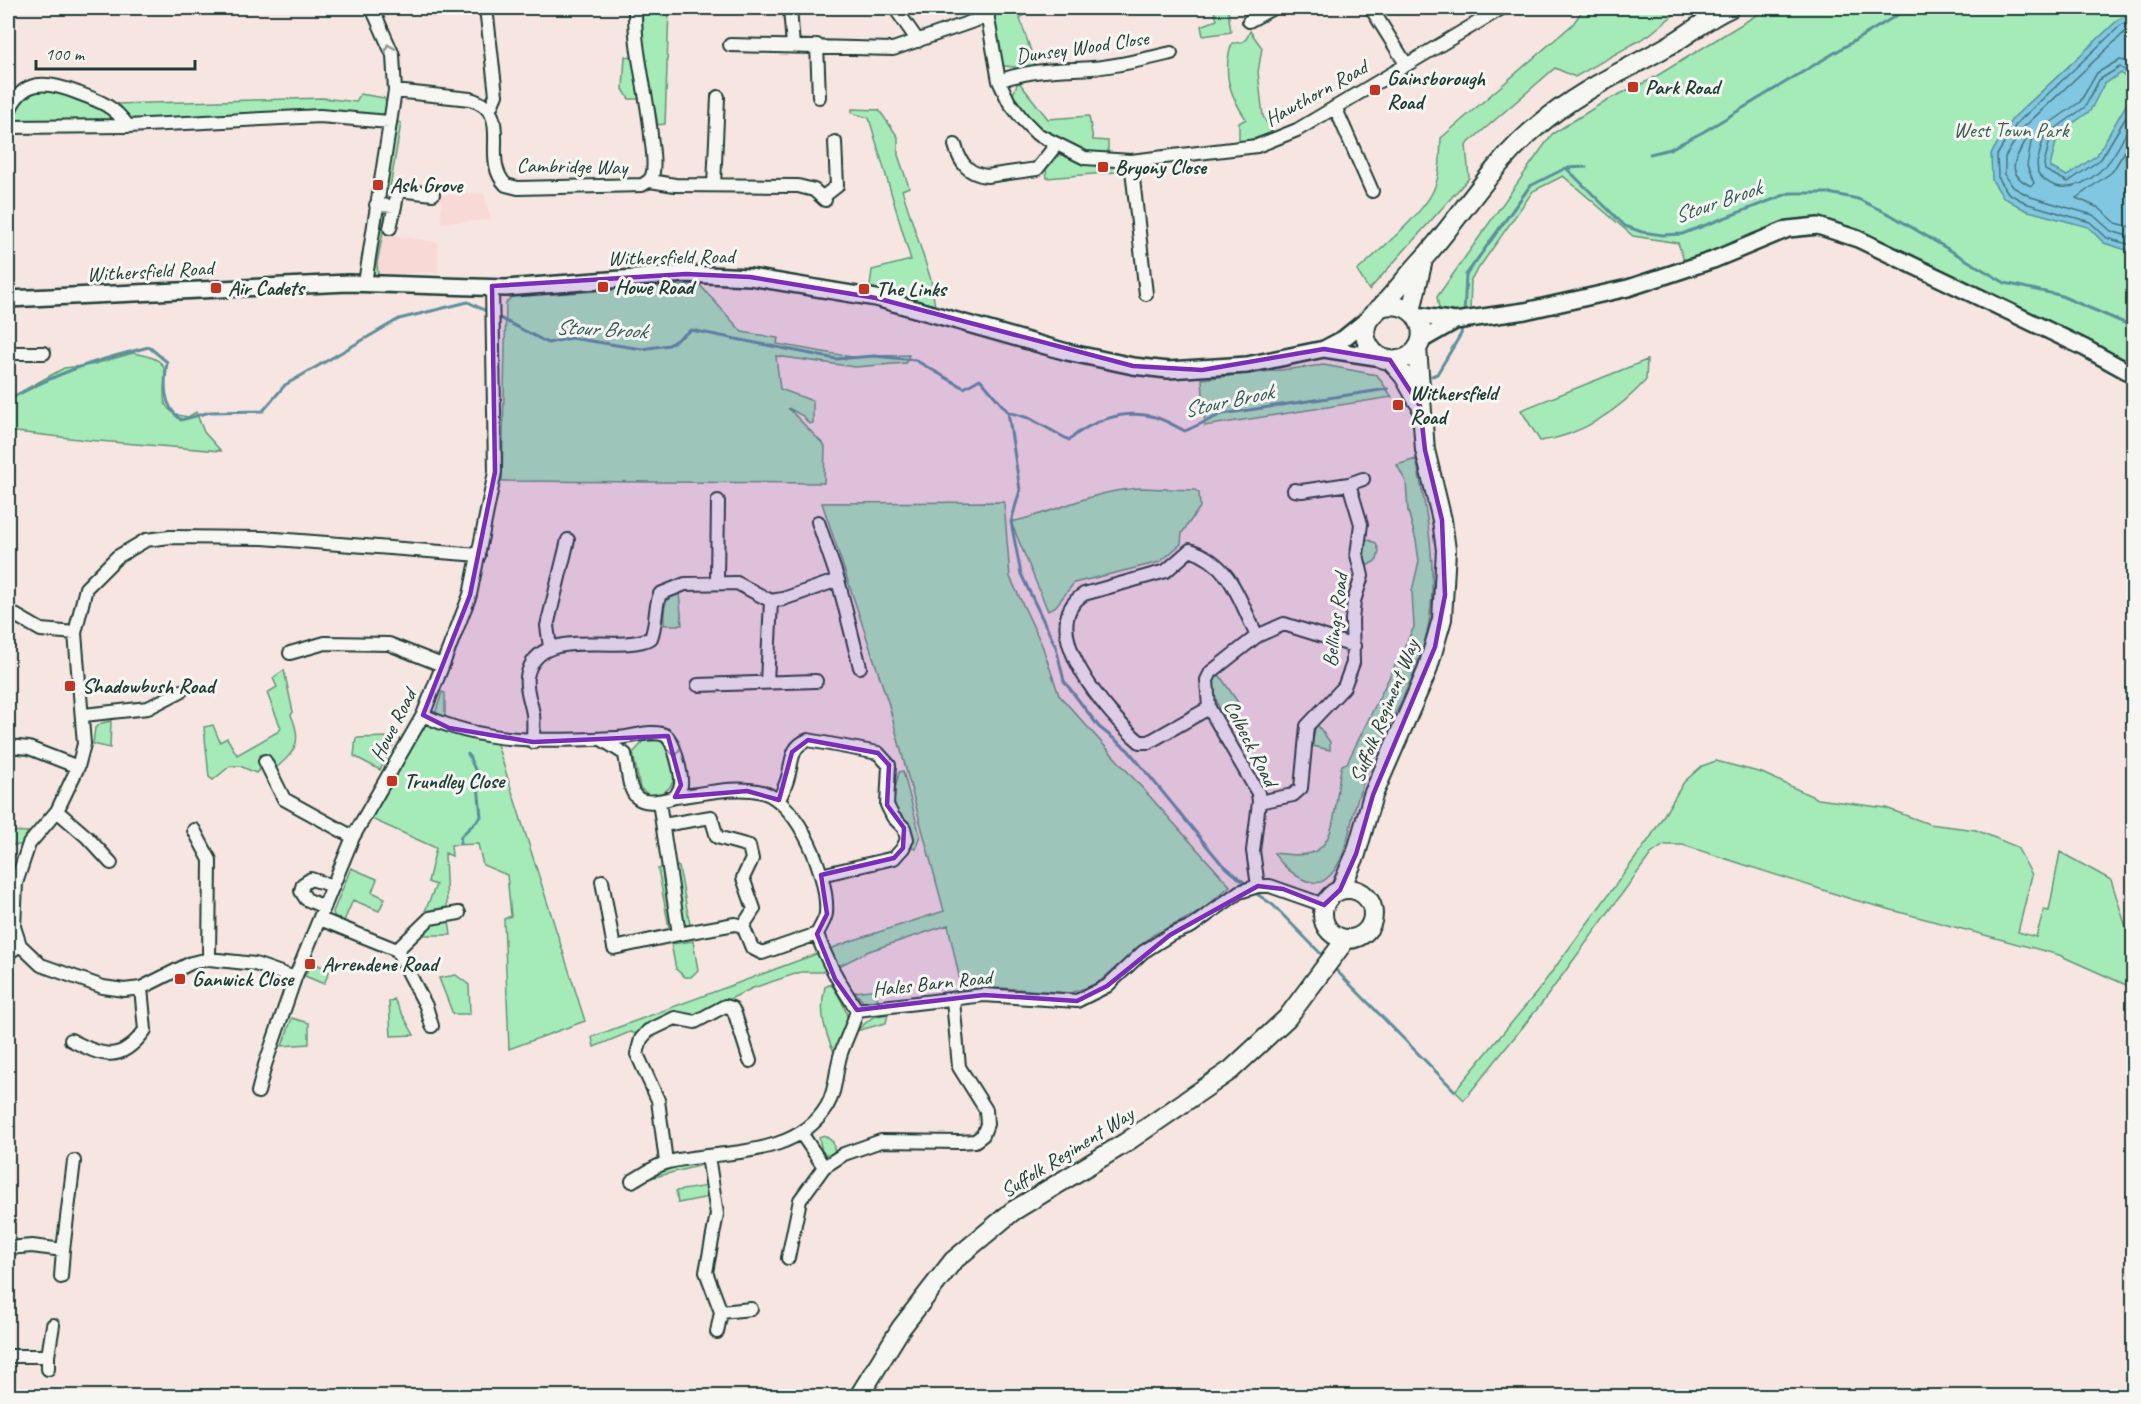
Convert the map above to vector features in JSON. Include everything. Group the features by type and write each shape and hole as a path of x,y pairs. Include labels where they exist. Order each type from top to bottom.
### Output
{"main road":[{"path":"1420,406 1404,376 1370,348 1366,341 1365,333 1375,313 1424,258 1500,163 1539,125 1580,94 1688,35 1706,12 1730,8"},
{"path":"1413,313 1415,286 1424,258"},
{"path":"1375,313 1396,304 1413,313 1420,323 1419,344 1405,358 1386,359"},
{"name":"Suffolk Regiment Way","path":"1340,890 1356,854 1373,795 1427,672 1442,619 1446,550 1442,520 1425,450 1420,406 1419,344"},
{"name":"Suffolk Regiment Way","path":"1356,854 1364,893"},
{"path":"1326,961 1330,930 1323,914 1324,905 1340,890 1353,889 1364,893 1371,903 1372,921 1368,930 1358,937 1346,939 1330,930"},
{"name":"Suffolk Regiment Way","path":"859,1396 901,1328 953,1261 1013,1211 1125,1143 1232,1070 1287,1018 1326,961 1346,939"}],"street":[{"path":"364,283 395,91 393,55 372,8"},
{"name":"Cambridge Way","path":"486,8 496,95 490,109 494,117 495,168 506,185 518,188 635,187 650,181 654,173 653,160 647,91 634,32 635,8"},
{"path":"790,8 793,46"},
{"path":"895,8 918,41"},
{"path":"1250,21 1273,8"},
{"path":"1371,8 1406,64"},
{"name":"Hawthorn Road","path":"987,12 999,81 1009,102 1023,120 1038,134 1085,158 1131,161 1257,146 1297,130 1502,8"},
{"path":"730,45 817,45 877,50 893,49 987,12"},
{"path":"817,45 819,97"},
{"name":"Dunsey Wood Close","path":"999,81 1016,74 1069,68 1094,68 1171,53"},
{"path":"8,114 16,97 27,88 48,83 110,105 128,126"},
{"path":"395,91 470,99 490,109"},
{"path":"714,185 718,97"},
{"path":"1335,107 1372,191"},
{"path":"8,127 128,126 320,116 389,122"},
{"path":"650,181 675,185 798,186 814,190 824,199 837,186 836,142"},
{"path":"955,145 964,167 979,175 987,176 1037,169 1056,145"},
{"path":"1131,161 1146,294"},
{"path":"390,228 398,190 433,194"},
{"path":"376,206 394,206"},
{"path":"1413,313 1462,321 1517,313 1628,288 1702,263 1788,229 1806,225 1833,229 1858,239 2085,348 2133,375"},
{"name":"Withersfield Road","path":"8,300 364,283 506,288 686,274 750,277 876,298 1067,352 1133,366 1168,370 1247,365 1324,349 1343,339 1375,313"},
{"name":"Howe Road","path":"258,1092 295,978 353,837 423,716 470,595 495,472 492,286"},
{"path":"1419,344 1462,321"},
{"name":"Withersfield Road","path":"1324,349 1386,359"},
{"path":"8,353 44,353"},
{"path":"1294,490 1302,491 1349,484 1362,479"},
{"name":"Bellings Road","path":"1259,802 1293,795 1301,788 1307,726 1333,702 1344,687 1353,663 1352,620 1354,601 1362,576 1357,555 1361,524 1349,484"},
{"path":"717,582 718,501"},
{"path":"818,522 838,580 860,667"},
{"path":"295,978 255,964 209,958 191,963 141,988 124,990 103,987 41,965 20,945 14,927 16,883 29,844 57,811 78,767 84,744 84,715 75,633 86,588 117,557 146,540 170,537 263,538 479,555"},
{"path":"550,647 547,626 568,540"},
{"path":"1209,708 1149,742 1140,742 1122,725 1083,678 1065,624 1067,612 1074,600 1084,594 1166,572 1190,550 1205,555 1229,577 1257,636"},
{"path":"533,742 527,675 540,654 550,647 568,644 639,644 651,638 655,627 655,606 660,594 685,584 717,582 749,587 759,596 771,601 838,580"},
{"path":"767,682 771,601"},
{"path":"8,615 15,615 41,630 75,633"},
{"name":"Colbeck Road","path":"1257,886 1253,851 1259,802 1252,780 1219,729 1209,708 1206,693 1211,672 1257,636 1284,624 1354,646"},
{"path":"290,654 325,643 389,644 442,665"},
{"path":"698,685 816,681"},
{"path":"84,715 148,708 181,691"},
{"path":"423,716 449,728 495,738 533,742 629,738 658,733 668,736 674,742 681,785 675,797"},
{"path":"629,738 625,754 631,792 634,797 644,803 659,802 675,797 747,790 763,793 778,800 798,820 821,875 827,914 817,933 762,953 752,948 743,926"},
{"path":"601,739 625,754"},
{"path":"778,800 788,779 792,752 798,744 808,740 878,753 889,765 887,805 893,817 904,828 907,840 903,848 894,858 821,875"},
{"path":"8,747 29,748 78,767"},
{"path":"265,761 284,799 353,837"},
{"path":"659,802 679,934"},
{"path":"57,811 87,837 111,863"},
{"path":"663,825 711,817 717,837 749,846 752,859 743,878 754,909 743,926"},
{"path":"194,830 210,860 209,958"},
{"path":"333,886 311,879 303,884 301,891 306,899 322,913 397,950 426,1006 432,1026"},
{"path":"602,881 614,948 735,924 743,926"},
{"path":"1257,886 1283,889 1324,905"},
{"name":"Hales Barn Road","path":"632,1181 666,1162 767,1147 801,1133 818,1119 832,1095 840,1055 850,1035 857,1010 999,995 1077,1001 1107,986 1143,952 1170,934 1192,926 1239,892 1257,886"},
{"path":"397,950 430,918 459,913"},
{"path":"817,933 835,979 857,1010"},
{"path":"8,953 20,945"},
{"path":"76,1047 102,1054 118,1055 134,1045 145,1030 141,988"},
{"path":"788,1258 800,1200 824,1167 844,1154 881,1141 960,1142 975,1141 983,1135 987,1124 986,1110 980,1096 959,1068 953,1000"},
{"path":"666,1162 658,1100 638,1054 641,1039 648,1031 675,1018 695,1022 725,1006 732,1008 735,1014 750,1061"},
{"path":"801,1133 824,1167"},
{"path":"708,1156 717,1214 706,1272 721,1312 717,1332"},
{"path":"61,1277 74,1161"},
{"path":"8,1248 32,1246 63,1250"},
{"path":"721,1312 751,1309"},
{"path":"8,1356 48,1363 53,1325"}],"highlighted area":[{"path":"686,274 750,277 876,298 1133,366 1202,370 1324,349 1390,360 1420,406 1425,450 1442,520 1445,595 1435,647 1373,795 1356,854 1340,890 1324,905 1283,889 1258,886 1170,935 1107,986 1077,1001 984,995 857,1010 835,979 817,934 827,914 821,875 894,858 903,848 904,828 887,805 889,765 878,753 808,740 792,752 779,800 747,791 675,797 681,785 668,736 533,742 449,728 423,715 470,595 495,472 492,286"}],"shaded area":[{"path":"484,193 491,220 441,223 441,195"},
{"path":"383,234 438,242 438,272 378,275 377,263"}],"green space":[{"path":"643,8 669,8 665,124 658,125 649,81 644,52"},
{"path":"992,8 1028,8 1020,19 1036,66 1017,71 1015,67 1004,66 999,58"},
{"path":"1213,8 1240,8 1228,11 1231,32 1203,36 1201,26 1217,20"},
{"path":"1584,8 1682,8 1649,35 1575,77 1555,68 1466,145 1469,178 1369,290 1357,271 1398,234 1432,193 1440,166 1441,138 1573,24"},
{"name":"West Town Park","path":"1768,8 2133,8 2133,373 2083,337 1902,250 1832,221 1812,218 1793,222 1685,263 1678,243 1633,236 1563,176 1533,191 1471,279 1470,315 1440,313 1437,297 1552,134 1607,100 1650,80"},
{"path":"1250,31 1262,48 1258,72 1263,116 1272,133 1239,143 1239,123 1246,119 1231,92 1228,64 1232,43 1244,41"},
{"path":"625,56 633,58 643,99 629,99 623,89"},
{"path":"1018,81 1048,119 1089,116 1093,140 1108,141 1108,154 1085,154 1038,128 1013,95"},
{"path":"48,86 107,108 117,116 111,122 11,120 10,118 26,92"},
{"path":"360,94 384,98 388,106 382,120 131,121 116,104 323,98 356,102"},
{"path":"852,109 879,110 898,137 898,155 909,187 902,190 931,280 935,307 870,287 872,270 911,260 869,118 852,113"},
{"path":"395,121 401,123 388,200 385,202 380,198"},
{"path":"1060,154 1113,165 1117,168 1116,172 1047,178 1046,169"},
{"path":"381,212 386,217 377,263 378,275 372,274"},
{"path":"699,284 742,332 778,338 777,344 852,357 909,355 906,363 855,367 776,356 780,389 813,401 813,423 809,424 803,416 788,408 825,446 824,483 502,481 506,303 511,297"},
{"path":"133,353 160,362 164,368 164,401 168,408 188,417 196,412 204,432 221,451 8,431 8,399 64,368 91,365"},
{"path":"1647,360 1646,380 1635,391 1598,420 1570,434 1540,441 1521,410"},
{"path":"1324,365 1377,375 1392,397 1205,426 1202,379"},
{"path":"1416,459 1432,560 1429,622 1423,646 1406,691 1364,781 1346,845 1338,864 1326,879 1319,882 1304,880 1289,870 1274,853 1307,854 1318,850 1326,841 1334,817 1342,765 1347,763 1414,627 1412,591 1419,561 1408,511 1406,482 1397,465"},
{"path":"1140,488 1195,490 1199,493 1200,507 1182,533 1181,544 1160,562 1074,583 1056,606 1048,611 1011,522 1105,493"},
{"path":"1004,502 1010,577 1042,645 1059,695 1230,886 1200,912 1153,935 1097,984 1070,993 1002,988 962,990 948,925 869,951 837,967 821,972 801,972 753,988 694,1016 658,1021 637,1034 630,1032 594,1047 592,1037 854,940 944,911 888,702 822,503"},
{"path":"1364,538 1376,543 1379,551 1377,560 1367,566 1363,558"},
{"path":"679,592 682,625 664,625 664,609 667,601 673,594"},
{"path":"284,670 297,738 293,750 277,767 268,755 258,761 261,768 256,773 240,766 230,766 213,780 209,777 204,727 213,725 220,742 227,738 237,755 279,731 281,728 267,693 277,687 273,678"},
{"path":"1218,673 1239,704 1230,714 1224,716 1222,716 1214,689"},
{"path":"442,692 445,693 445,722 435,714"},
{"path":"423,715 495,738 585,1021 509,1049 504,919 511,916 507,875 483,865 478,844 451,845 452,856 445,853 447,907 425,911 436,885 428,882 436,848 365,816"},
{"path":"111,721 110,748 93,744 95,728"},
{"path":"1316,723 1330,742 1330,750 1312,746"},
{"path":"390,737 395,741 380,770 354,756 356,738"},
{"path":"646,739 657,739 665,745 671,754 675,772 668,789 661,794 650,796 640,788 633,753"},
{"path":"1716,761 1762,773 1818,799 1886,808 1929,824 1976,830 2017,847 2032,875 2018,932 2036,937 2044,910 2049,911 2060,852 2111,880 2133,949 2133,988 2059,955 1851,899 1683,845 1664,845 1651,854 1542,1003 1464,1100 1455,1091 1537,992 1650,838 1684,782 1702,766"},
{"path":"903,771 920,835 916,849 912,848 910,829 894,801 899,772"},
{"path":"8,831 28,832 21,845 8,845"},
{"path":"673,864 679,867 691,930 684,932"},
{"path":"664,867 674,929 670,933 658,869"},
{"path":"351,868 377,879 372,892 385,898 379,911 353,900 344,921 334,916 333,912"},
{"path":"449,921 451,935 420,935 431,923"},
{"path":"693,941 698,970 691,977 685,977 676,969 671,944"},
{"path":"311,962 330,970 324,984 305,976"},
{"path":"456,975 469,985 470,1014 453,1014 439,978"},
{"path":"831,984 846,1010 847,1018 845,1033 834,1052 825,1029 823,1013 825,987"},
{"path":"876,989 878,1002 865,1004 855,992"},
{"path":"394,999 414,1035 391,1036 389,1002"},
{"path":"888,1014 886,1023 856,1031 873,1017"},
{"path":"292,1018 309,1023 309,1044 282,1046"},
{"path":"824,1135 833,1142 835,1154 829,1156 822,1152 819,1137"},
{"path":"699,1163 702,1165 635,1182 670,1167"},
{"path":"707,1186 709,1197 678,1203 676,1191"}],"water":[{"path":"2134,15 2133,252 2104,243 2088,227 2025,210 2003,197 1992,180 1991,154 2012,119 2119,19","holes":["2121,73 2129,81 2130,98 2097,155 2067,176 2050,167 2058,134 2090,111 2104,84"]}],"waterway":[{"path":"1650,154 1670,149 1703,132 1909,8"},
{"path":"1567,168 1586,167"},
{"name":"Stour Brook","path":"1464,315 1466,275 1530,186 1566,168 1625,226 1642,232 1663,235 1682,234 1790,193 1829,193 1858,199 1891,215 2005,283 2059,295 2134,327"},
{"name":"Stour Brook","path":"8,400 76,368 149,347 167,362 165,378 167,401 181,420 210,412 263,411 285,385 399,319 468,302 490,313"},
{"name":"Stour Brook","path":"496,316 548,343 571,338 642,349 669,345 691,330 836,359 874,356 915,360 964,388 980,379 1008,412 1029,418 1069,440 1097,422 1118,416 1151,416 1185,431 1222,414 1388,389"},
{"name":"Stour Brook","path":"1432,376 1437,374 1461,334 1463,324"},
{"path":"1008,412 1020,490 1011,522 1021,574 1056,647 1064,681 1099,727 1128,750 1220,862 1247,885"},
{"path":"460,843 461,836 481,817 477,774 468,754"},
{"path":"1254,892 1273,905 1324,957"},
{"path":"1332,966 1455,1091"}],"place":[{"name":"Park Road","path":"1633,87"},
{"name":"Gainsborough Road","path":"1375,90"},
{"name":"Bryony Close","path":"1103,167"},
{"name":"Ash Grove","path":"378,185"},
{"name":"Howe Road","path":"603,287"},
{"name":"Air Cadets","path":"216,288"},
{"name":"The Links","path":"864,289"},
{"name":"Withersfield Road","path":"1398,405"},
{"name":"Shadowbush Road","path":"70,686"},
{"name":"Trundley Close","path":"392,781"},
{"name":"Arrendene Road","path":"310,964"},
{"name":"Ganwick Close","path":"180,979"}]}
